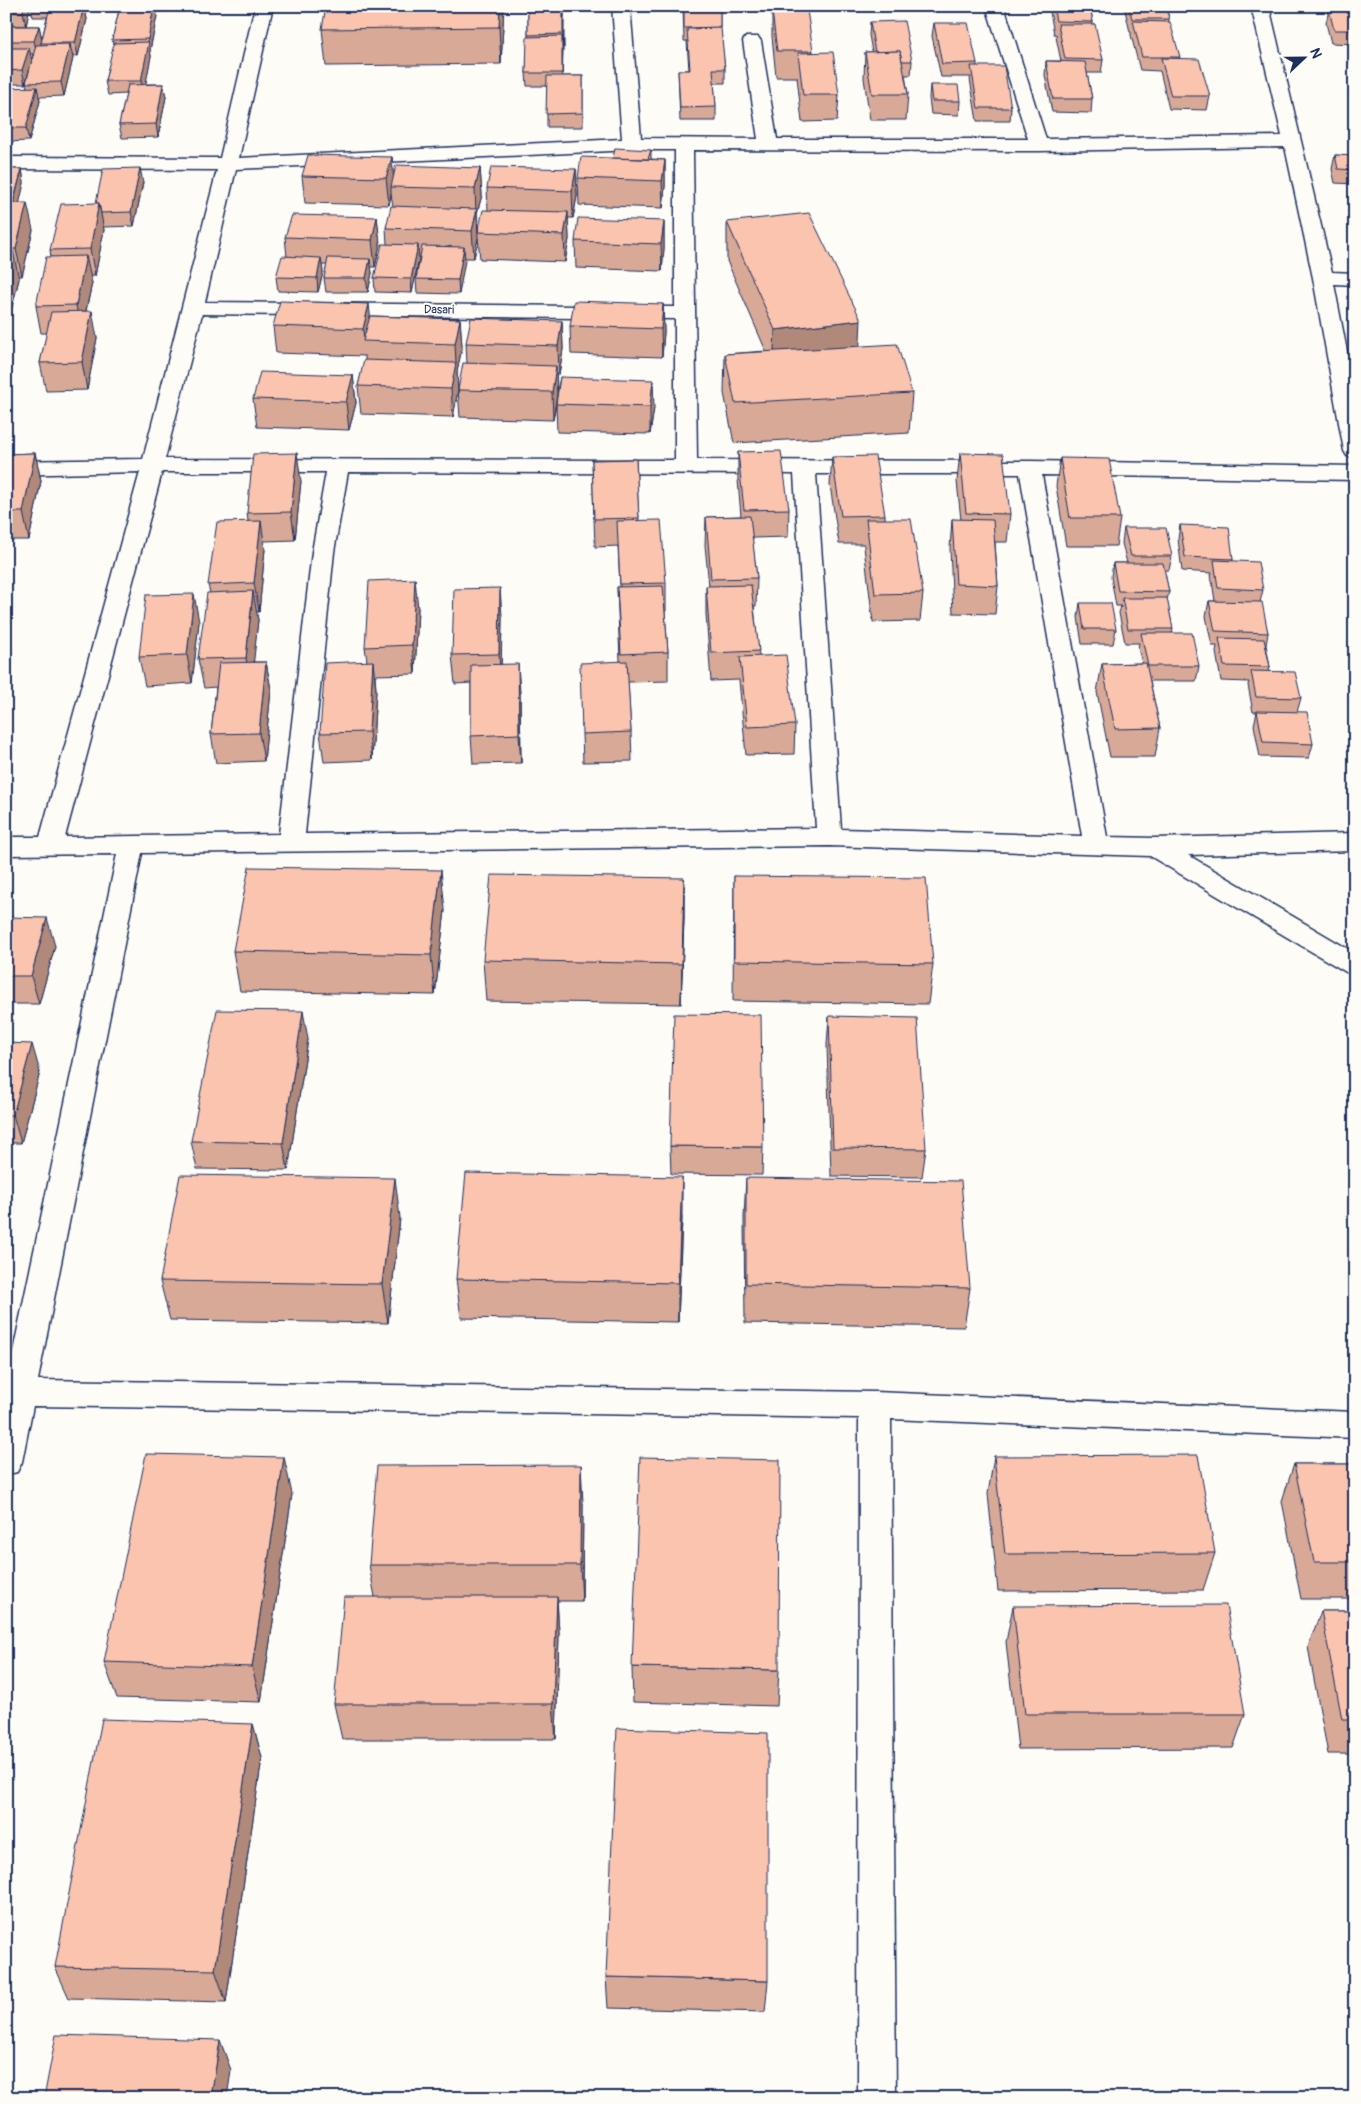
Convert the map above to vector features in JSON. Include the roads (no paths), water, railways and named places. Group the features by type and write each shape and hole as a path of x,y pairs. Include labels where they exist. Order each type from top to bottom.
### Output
{"street":[{"path":"50,845 153,465 230,164 264,6"},
{"path":"621,6 632,144"},
{"path":"995,6 1039,145"},
{"path":"1260,6 1293,141 1323,278 1354,439"},
{"path":"752,41 768,143"},
{"path":"6,163 230,164 632,144 1039,145 1293,141"},
{"path":"684,144 686,468"},
{"path":"1323,278 1355,278"},
{"name":"Dasari","path":"193,308 685,313"},
{"path":"6,468 153,465 1030,468 1355,473"},
{"path":"292,844 323,552 338,466"},
{"path":"805,468 829,837"},
{"path":"1030,468 1096,844"},
{"path":"6,846 829,837 1155,847 1355,842"},
{"path":"6,1462 132,845"},
{"path":"1155,847 1355,965"},
{"path":"19,1393 875,1405 1355,1425"},
{"path":"875,1405 877,2098"}]}
